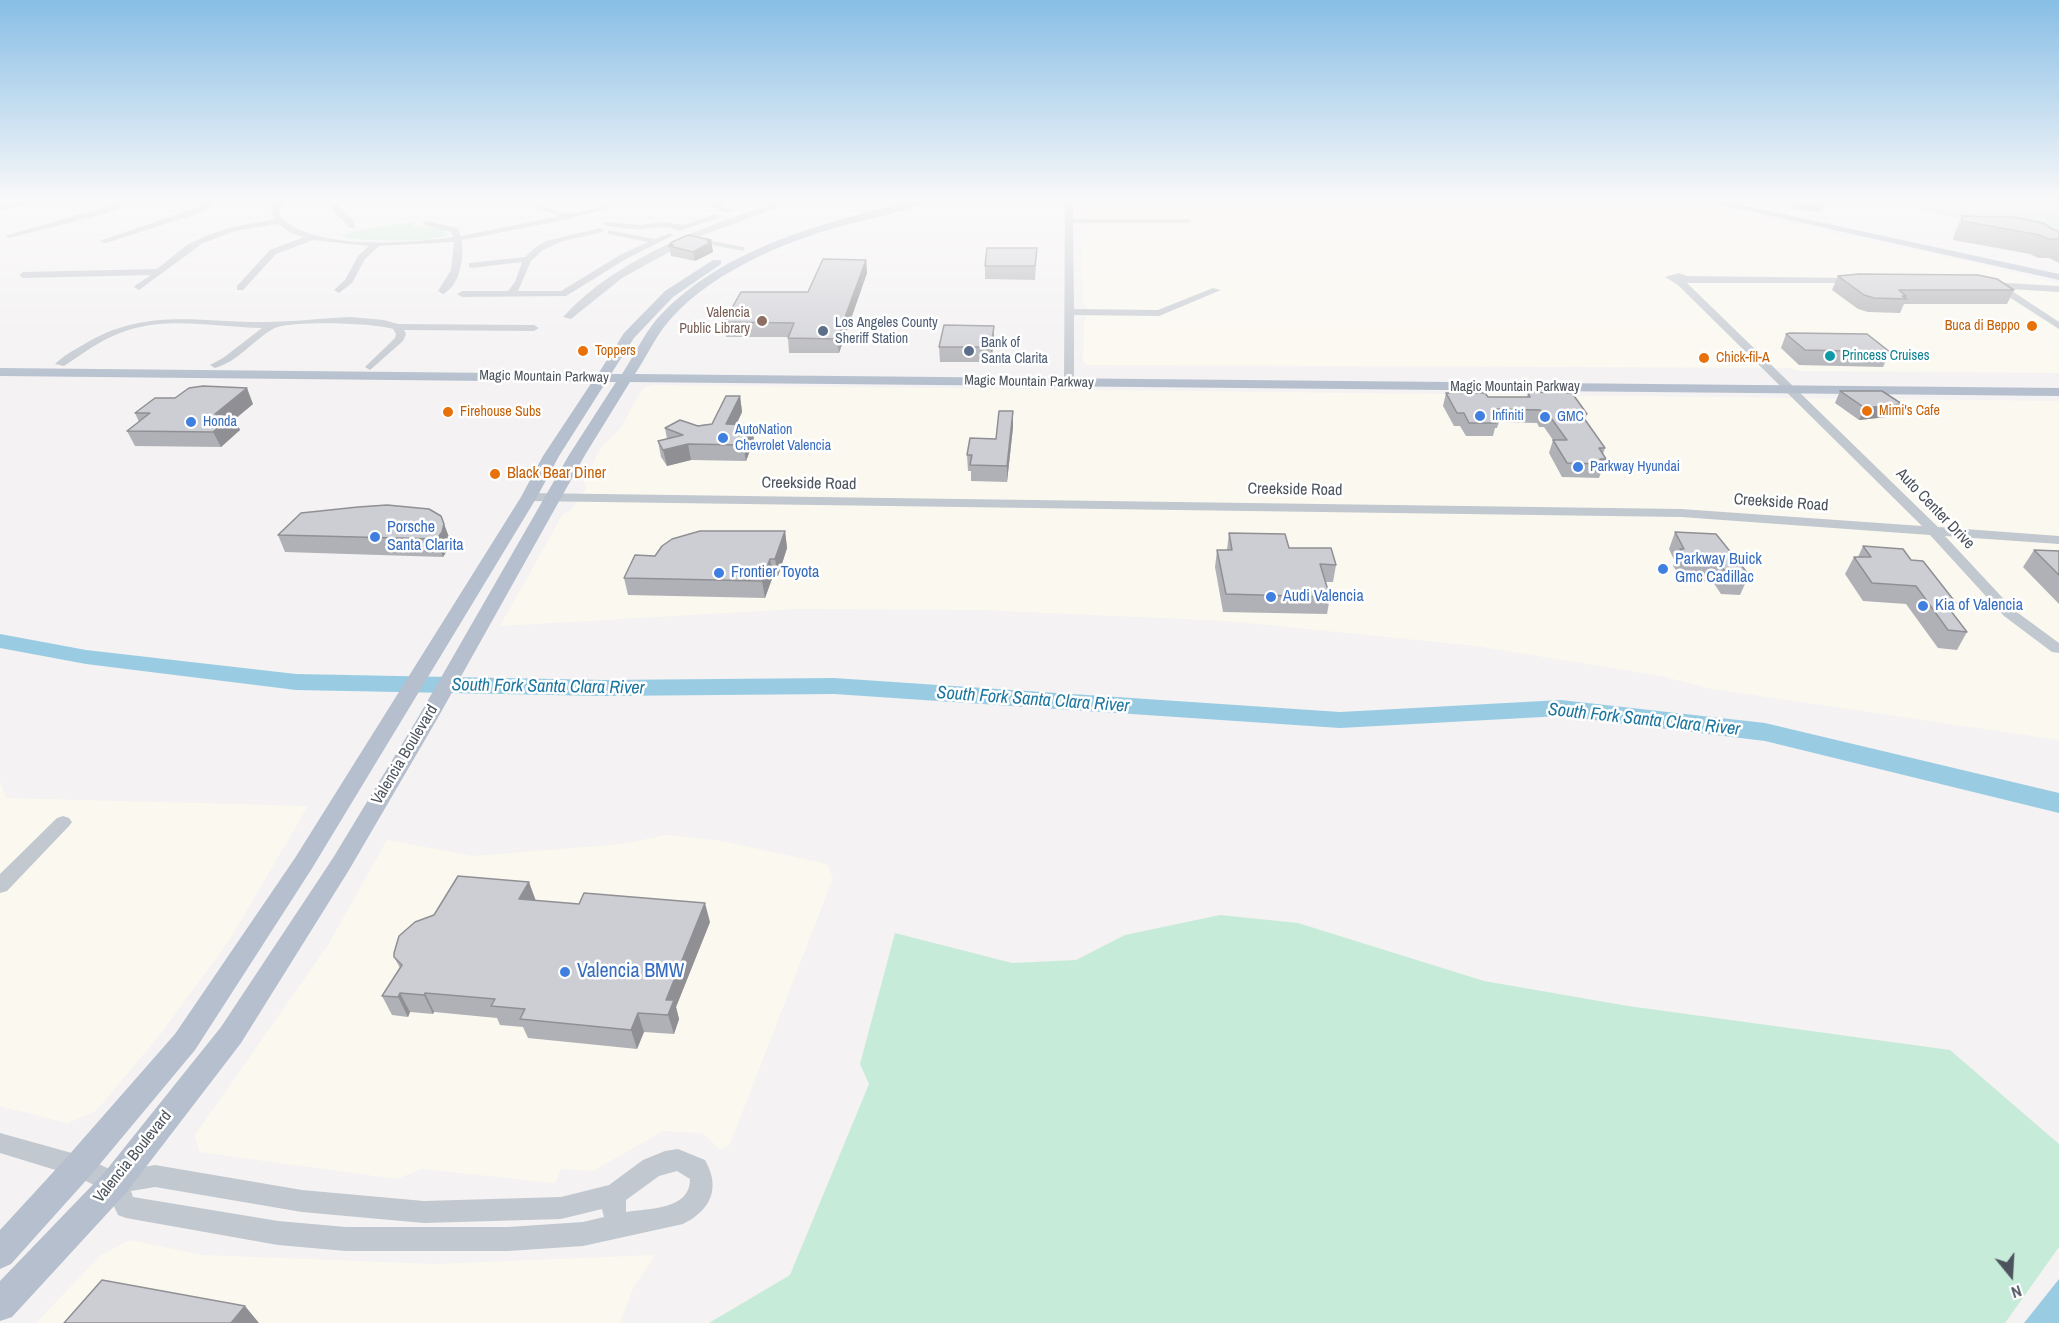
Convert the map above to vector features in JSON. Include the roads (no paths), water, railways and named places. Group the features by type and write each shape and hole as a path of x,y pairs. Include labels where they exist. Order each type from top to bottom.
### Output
{"main road":[{"name":"Valencia Boulevard","path":"0,1253 80,1166 185,1042 269,918 529,497 556,448 629,336 669,294 697,273 716,263"},
{"path":"711,279 714,271 728,263"},
{"name":"Valencia Boulevard","path":"0,1305 115,1183 231,1035 318,900 426,721 577,456 628,374 666,318 687,297 711,279 740,263"},
{"path":"1994,263 2059,277"},
{"path":"2025,263 2059,270"},
{"name":"Magic Mountain Parkway","path":"0,363 370,367 628,374 1069,378 1781,378 2059,382"},
{"name":"Magic Mountain Parkway","path":"0,372 606,373"},
{"path":"1436,386 1441,382 1504,382 1539,377"},
{"name":"Magic Mountain Parkway","path":"1069,378 1436,386 2059,392"}],"street":[{"path":"139,287 170,263"},
{"path":"240,288 263,263"},
{"path":"339,290 349,281 359,263"},
{"path":"444,291 450,285 456,263"},
{"path":"472,265 497,263"},
{"path":"511,294 517,288 527,263"},
{"path":"462,294 563,294 614,263"},
{"path":"568,317 593,293 637,263"},
{"path":"1069,263 1069,378"},
{"path":"23,275 160,272"},
{"name":"Auto Center Drive","path":"1866,280 1684,280 1933,530 2009,613 2057,649"},
{"path":"1980,284 2038,290 2059,289"},
{"path":"1997,285 2059,327"},
{"path":"1068,312 1159,313 1216,290"},
{"path":"60,364 106,334 144,323 174,320 266,325 370,321 397,327 534,328"},
{"path":"214,365 227,360 266,325"},
{"path":"370,367 399,339 401,334 397,327"},
{"name":"Creekside Road","path":"529,497 1670,513 2059,540"},
{"path":"0,886 63,822"},
{"path":"0,1143 80,1166 115,1183 155,1176 302,1201 424,1212 561,1208 615,1194 651,1168 664,1162 678,1160 697,1168 702,1177 702,1189 689,1209 675,1216 583,1234 508,1239 334,1238 278,1233 126,1207 115,1183"},
{"path":"615,1194 613,1207 620,1225"}],"water":[{"path":"2059,1279 2059,1323 2024,1323"}],"waterway":[{"name":"South Fork Santa Clara River","path":"0,641 86,657 296,682 604,688 834,686 1340,720 1561,708 1765,732 2059,803"}],"place":[{"name":"Valencia Public Library","path":"762,321"},
{"name":"Buca di Beppo","path":"2032,326"},
{"name":"Los Angeles County Sheriff Station","path":"823,331"},
{"name":"Toppers","path":"583,351"},
{"name":"Bank of Santa Clarita","path":"969,351"},
{"name":"Princess Cruises","path":"1830,356"},
{"name":"Chick-fil-A","path":"1704,358"},
{"name":"Mimi's Cafe","path":"1867,411"},
{"name":"Firehouse Subs","path":"448,412"},
{"name":"Infiniti","path":"1480,416"},
{"name":"GMC","path":"1545,417"},
{"name":"Honda","path":"191,422"},
{"name":"AutoNation Chevrolet Valencia","path":"723,438"},
{"name":"Parkway Hyundai","path":"1578,467"},
{"name":"Black Bear Diner","path":"495,474"},
{"name":"Porsche Santa Clarita","path":"375,537"},
{"name":"Parkway Buick Gmc Cadillac","path":"1663,569"},
{"name":"Frontier Toyota","path":"719,573"},
{"name":"Audi Valencia","path":"1271,597"},
{"name":"Kia of Valencia","path":"1923,606"},
{"name":"Valencia BMW","path":"565,972"}]}
